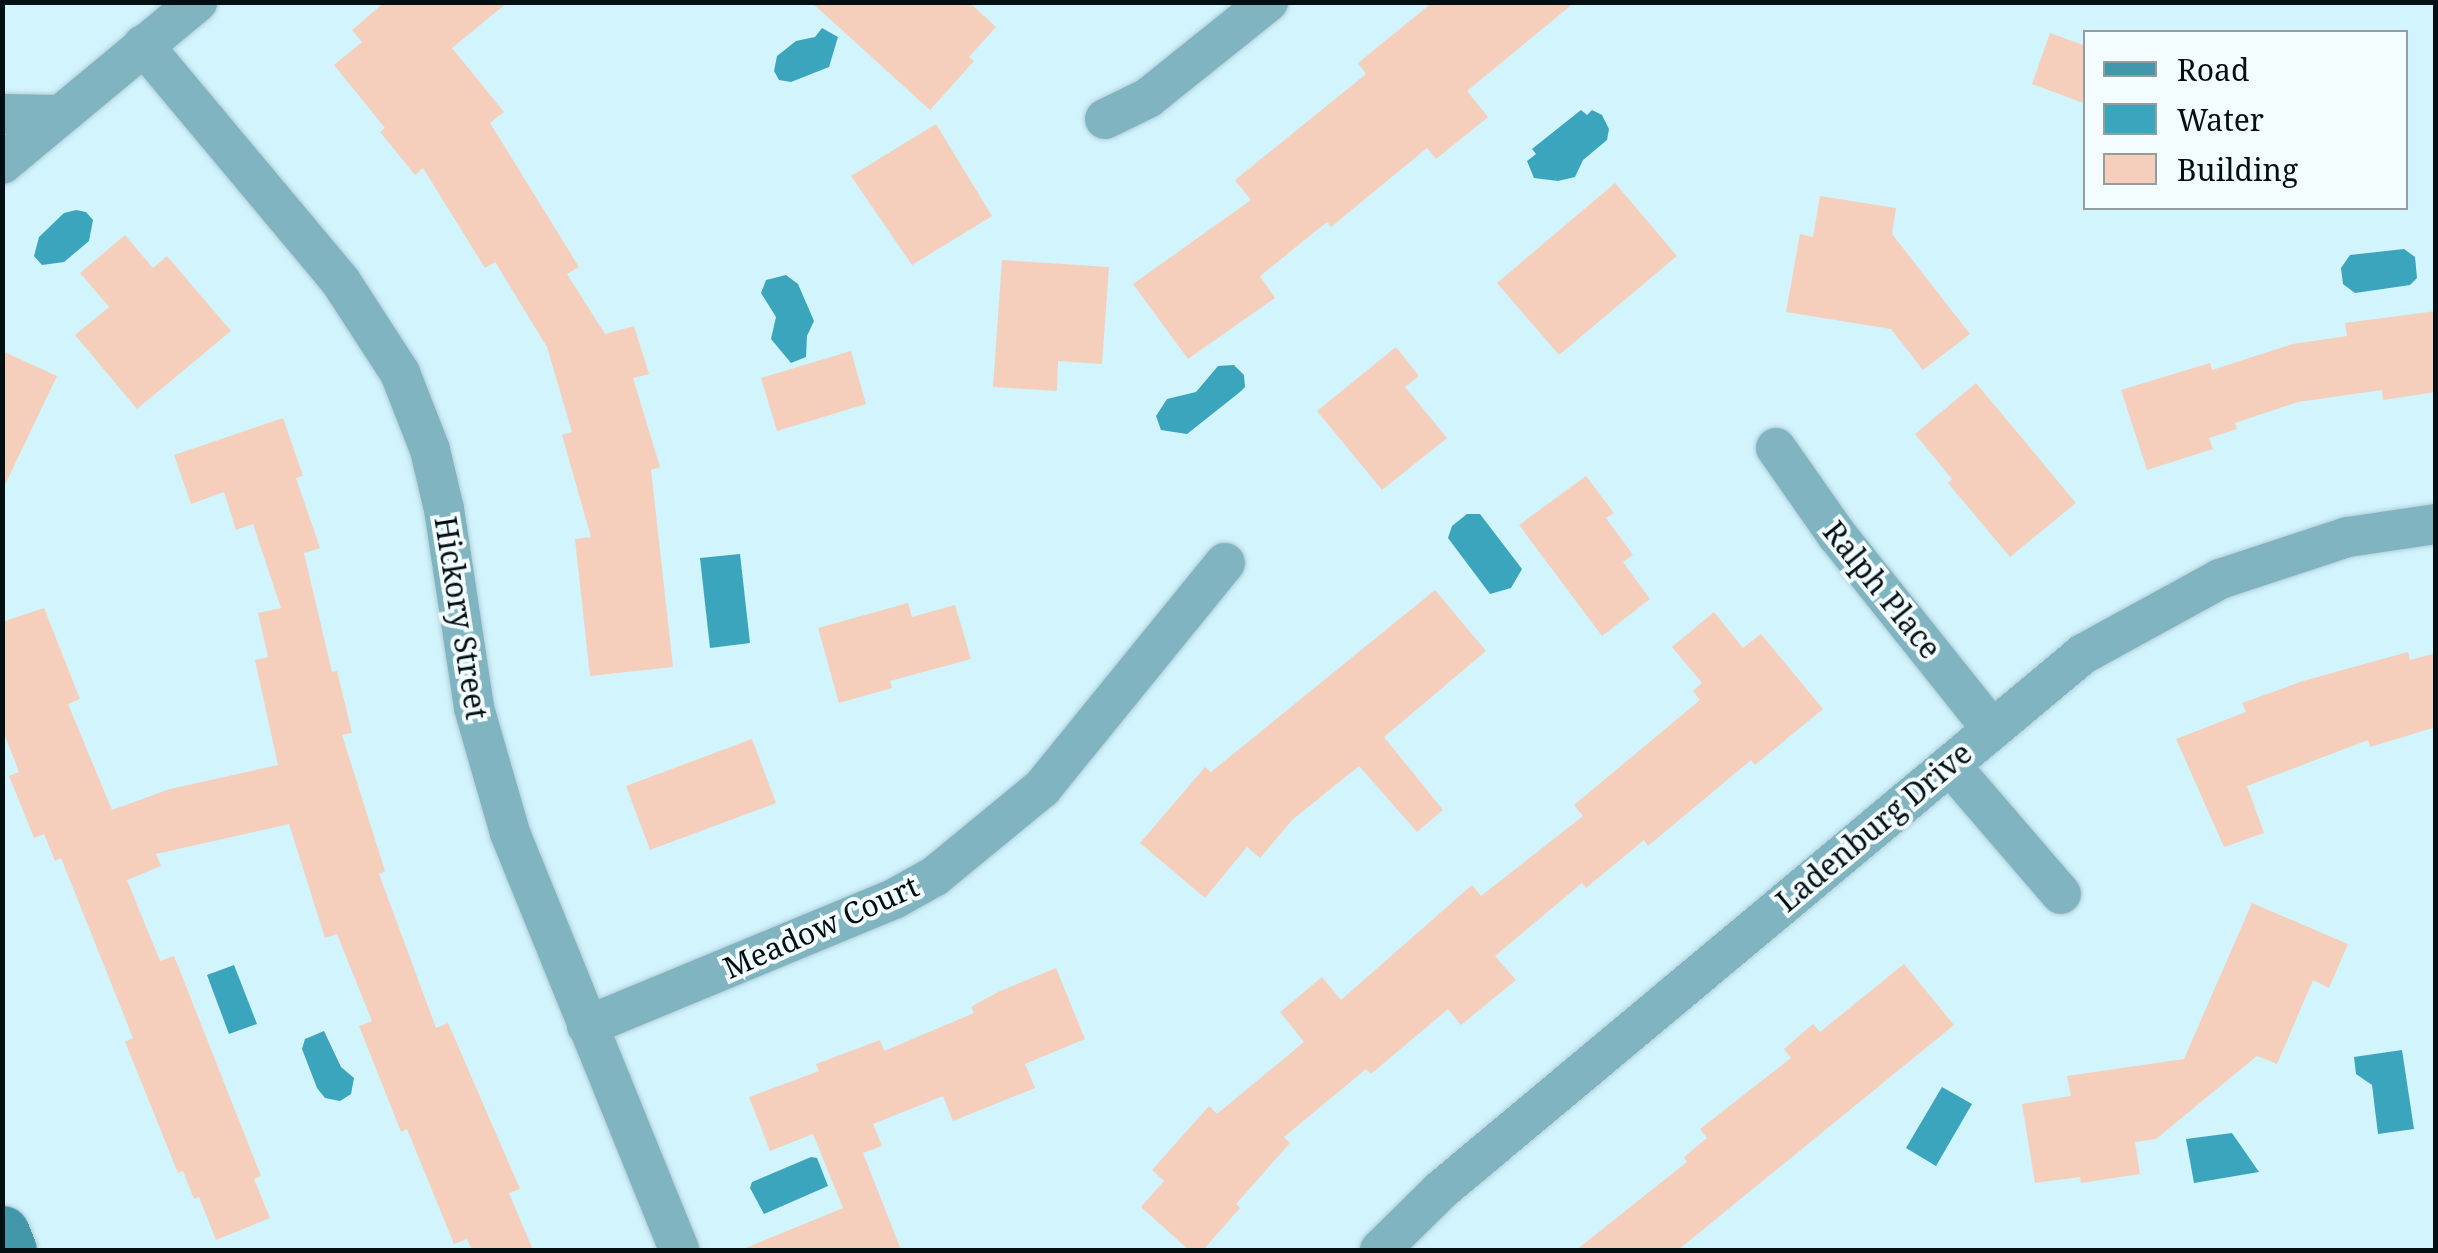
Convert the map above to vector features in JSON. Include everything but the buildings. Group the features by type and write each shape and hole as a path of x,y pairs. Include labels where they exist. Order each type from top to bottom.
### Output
{"main road":[{"path":"2,1233 9,1250"}],"street":[{"path":"2,164 197,2"},
{"path":"1106,118 1159,90 1268,2"},
{"name":"Hickory Street","path":"144,45 341,282 400,372 430,450 444,508 480,736 516,849 679,1250"},
{"path":"2,114 60,115"},
{"name":"Ralph Place","path":"1776,448 1826,521 1992,729"},
{"name":"Ladenburg Drive","path":"1380,1250 1441,1190 2083,654 2220,579 2348,538 2436,524"},
{"name":"Meadow Court","path":"588,1026 894,900 936,876 1042,788 1225,563"},
{"path":"1950,765 2061,894"}],"water":[{"path":"822,28 838,37 829,67 791,82 779,80 774,71 777,56 796,41 815,37"},
{"path":"1581,110 1587,115 1592,110 1602,115 1609,129 1607,140 1583,160 1575,177 1558,181 1534,178 1527,161 1536,154 1532,149"},
{"path":"86,212 93,220 89,241 64,262 42,265 34,256 39,237 64,213"},
{"path":"2404,249 2415,257 2417,278 2410,285 2355,293 2343,284 2341,268 2350,255"},
{"path":"786,275 798,284 814,321 807,336 806,357 791,363 771,339 776,317 761,293 766,280"},
{"path":"1234,365 1244,375 1245,387 1240,392 1187,434 1161,430 1156,416 1167,399 1196,392 1218,366"},
{"path":"1467,514 1480,514 1522,569 1511,588 1490,594 1448,538 1452,526"},
{"path":"740,554 750,643 710,648 700,558"},
{"path":"234,965 257,1024 229,1034 207,975"},
{"path":"324,1031 341,1067 354,1078 351,1094 340,1101 325,1098 317,1088 302,1049 305,1039"},
{"path":"2402,1050 2414,1129 2378,1134 2372,1085 2356,1074 2354,1057"},
{"path":"1942,1087 1972,1104 1936,1166 1906,1148"},
{"path":"2232,1133 2259,1172 2194,1183 2186,1139"},
{"path":"811,1157 817,1158 828,1186 764,1214 750,1188 752,1182"}]}
